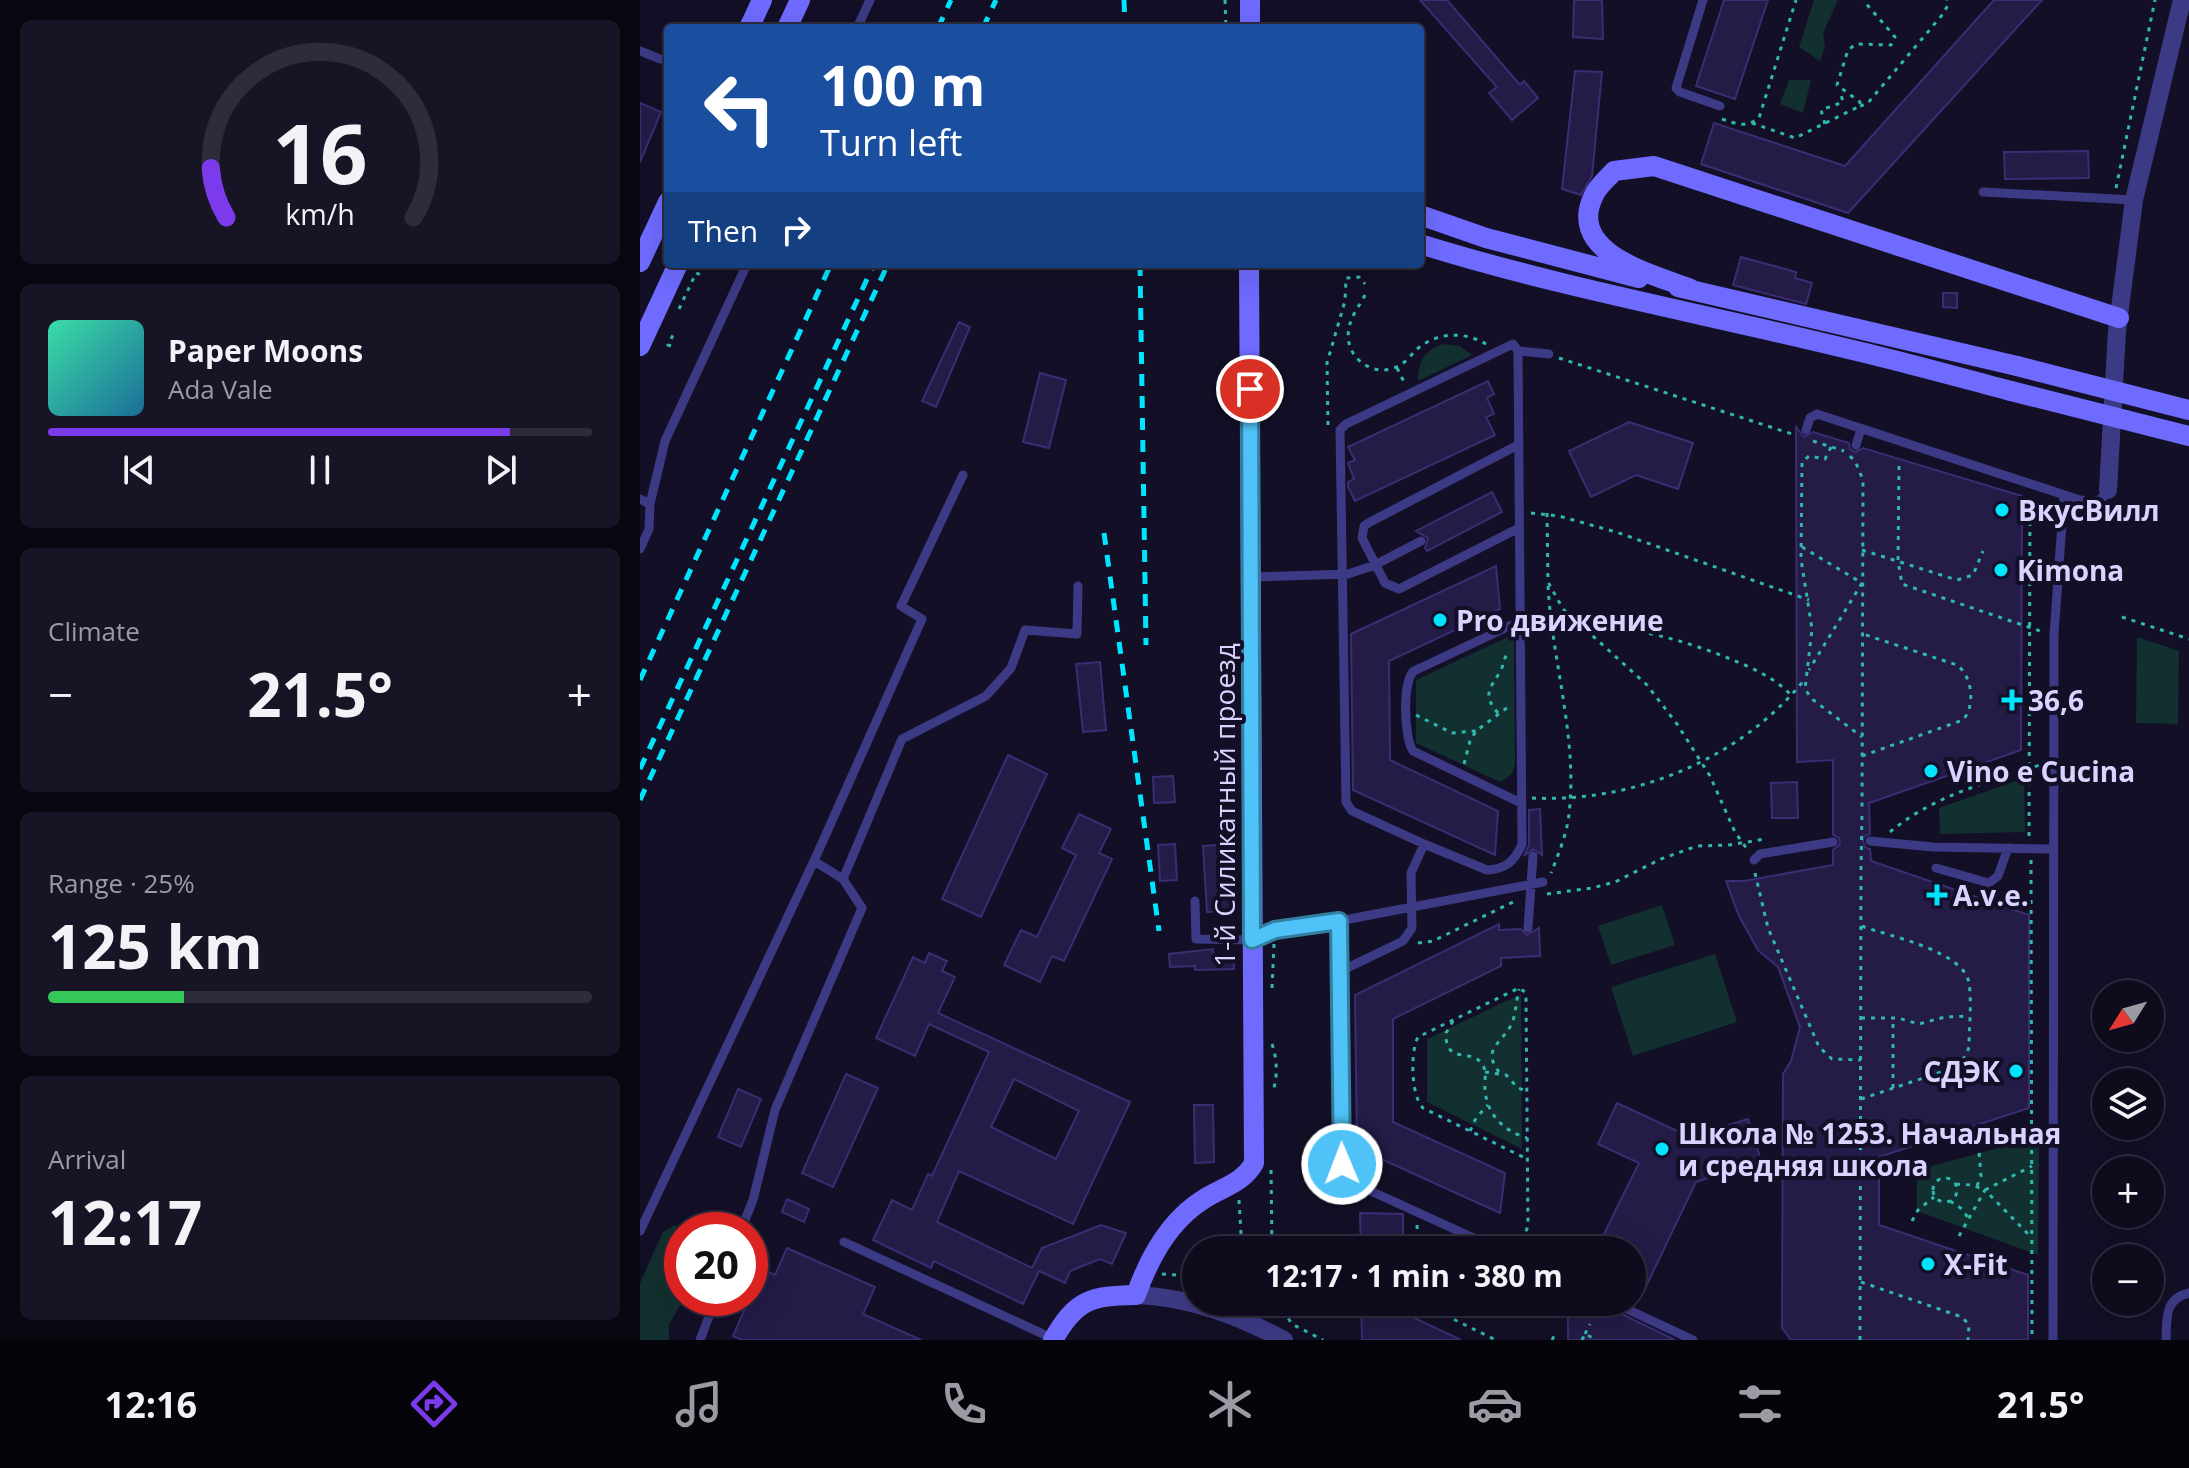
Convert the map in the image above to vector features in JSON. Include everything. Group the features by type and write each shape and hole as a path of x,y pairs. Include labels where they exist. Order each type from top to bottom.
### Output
{"street":[{"path":"789,24 800,0"},
{"path":"1250,0 1250,24"},
{"path":"2108,490 2119,318 2134,200 2182,0"},
{"path":"1691,289 1632,267 1593,240 1588,216 1594,193 1614,171 1654,166 2119,318"},
{"path":"640,262 664,211"},
{"path":"1424,216 1486,238 2189,410"},
{"path":"1424,245 1597,292 1842,347 2189,436"},
{"path":"640,346 676,268"},
{"name":"1-й Силикатный проезд","path":"1136,1295 1154,1250 1170,1231 1202,1200 1247,1175 1254,1163 1249,268"},
{"path":"1053,1340 1078,1305 1106,1296 1136,1295 1190,1301 1254,1324 1284,1340"}],"lane":[{"path":"859,24 870,0"},
{"path":"1703,0 1676,88 1720,106"},
{"path":"640,51 660,59"},
{"path":"1983,192 2134,200"},
{"path":"640,549 649,529 645,502 665,441 745,268"},
{"path":"1513,344 1518,351 1522,844 1517,855 1504,867 1487,870 1476,868 1352,811 1346,802 1340,430 1346,424 1494,352 1513,344"},
{"path":"1518,351 1549,354"},
{"path":"1806,430 1810,418 1817,414 2090,502 2104,498 2108,490"},
{"path":"1856,445 1861,429"},
{"path":"1518,445 1364,526 1362,538 1385,583 1399,589 1519,524"},
{"path":"640,1231 814,861 922,619 901,606 963,475"},
{"path":"2053,1340 2054,635 2064,495"},
{"path":"1250,577 1344,575 1375,565 1421,541"},
{"path":"843,879 902,739 986,696 1011,668 1025,630 1077,634 1078,586"},
{"path":"1520,626 1414,671 1408,678 1407,737 1413,751 1459,775 1521,800"},
{"path":"1754,859 1760,854 1833,842"},
{"path":"1874,842 1933,847 2053,849"},
{"path":"1339,972 1403,941 1412,928 1411,873 1424,844"},
{"path":"1936,868 1989,883 1998,876 2008,848"},
{"path":"1528,928 1533,856"},
{"path":"748,1212 775,1110 862,908 843,879 814,861"},
{"path":"1195,901 1196,939 1252,940 1275,930 1531,889 1543,882"},
{"path":"1339,921 1342,1170 1351,1182 1469,1236"},
{"path":"844,1242 1053,1340"},
{"path":"2166,1340 2170,1303 2189,1293"},
{"path":"700,1340 709,1316"},
{"path":"1642,1316 1693,1340"}],"path":[{"path":"1225,0 1226,24"},
{"path":"1716,117 1743,125 1759,118 1796,0"},
{"path":"1825,124 1821,110 1843,102 1837,79 1851,46 1894,43 1895,37 1863,0"},
{"path":"1752,123 1795,138 1867,104 1943,14 1947,0"},
{"path":"2114,199 2155,0"},
{"path":"1840,90 1860,102 1860,106"},
{"path":"679,309 696,273 704,276"},
{"path":"1328,432 1327,363 1345,301 1346,278 1359,277 1365,284"},
{"path":"1365,295 1349,325 1347,337 1356,359 1366,366 1377,370 1397,367 1431,339 1445,335 1464,335 1479,340 1494,352"},
{"path":"671,346 668,345 673,335"},
{"path":"1549,354 1845,451 1863,480 1860,1340"},
{"path":"1397,367 1410,393"},
{"path":"1831,447 1825,459 1809,456 1802,462 1802,569 1812,629 1805,689 1812,699 1862,737"},
{"path":"1899,466 1898,561 1901,581 1907,587 2054,635"},
{"path":"2030,484 2032,1340"},
{"path":"1519,524 1531,513 1547,513 1667,549 1809,600"},
{"path":"1547,513 1550,626 1564,706 1570,797 1569,817 1550,874 1558,892"},
{"path":"1801,546 1862,583"},
{"path":"1862,550 1963,580 1977,570 1983,551"},
{"path":"1548,582 1563,609 1647,685 1677,724 1742,843 1754,859"},
{"path":"1521,800 1570,797 1641,786 1701,763 1725,749 1791,695 1806,676 1862,583"},
{"path":"2122,617 2189,639"},
{"path":"1520,626 1613,627 1655,634 1697,645 1779,683 1791,695"},
{"path":"1862,634 1957,665 1968,676 1969,710 1963,720 1862,756"},
{"path":"1498,713 1490,701 1489,687 1507,653 1520,645"},
{"path":"1407,710 1452,733 1476,731 1509,707 1521,707"},
{"path":"1459,775 1476,731"},
{"path":"1874,842 1934,801 2053,760"},
{"path":"1403,941 1433,941 1531,889 1558,892 1592,888 1615,882 1661,859 1697,846 1765,839"},
{"path":"1756,879 1768,928 1819,1047 1832,1059 1861,1060"},
{"path":"1861,926 1943,954 1957,963 1969,982 1969,1047 1961,1063 1861,1099"},
{"path":"1519,988 1423,1033 1416,1041 1414,1094 1423,1108 1527,1159"},
{"path":"1499,1072 1493,1061 1493,1051 1511,1026 1519,988"},
{"path":"1519,988 1526,997 1528,1226 1524,1236"},
{"path":"1861,1018 1893,1018 1919,1024 1945,1017 1969,1016"},
{"path":"1455,1018 1446,1033 1449,1049 1481,1062 1490,1112 1507,1130 1527,1138"},
{"path":"1893,1018 1893,1088"},
{"path":"1485,1072 1508,1076 1518,1088 1527,1091"},
{"path":"1470,1131 1476,1118 1488,1105"},
{"path":"1977,1186 1981,1176 1978,1139"},
{"path":"1959,1236 1985,1190 2032,1166"},
{"path":"1956,1184 1955,1197 1950,1201 1944,1202 1934,1197 1932,1190 1938,1179 1977,1186 1985,1190 2032,1238"},
{"path":"1912,1221 1918,1210 1934,1197"},
{"path":"1950,1201 1959,1206 1969,1219"},
{"path":"1417,1213 1418,1236"},
{"path":"1860,1281 1962,1317 1969,1325 1968,1340"},
{"path":"1287,1316 1292,1324 1323,1340"},
{"path":"1447,1316 1496,1340"},
{"path":"1582,1340 1590,1324"},
{"path":"1552,1340 1555,1334"},
{"path":"1585,1334 1597,1340"}],"green space":[{"path":"1814,0 1838,0 1823,33 1825,47 1820,61 1799,47"},
{"path":"1789,80 1811,80 1803,113 1780,104"},
{"path":"1444,344 1460,346 1472,355 1418,381 1424,357"},
{"path":"1514,634 1515,764 1512,774 1500,782 1416,743 1416,680"},
{"path":"2137,637 2179,651 2178,724 2136,723"},
{"path":"2024,778 2025,832 1940,834 1939,808"},
{"path":"1662,905 1675,945 1611,965 1598,926"},
{"path":"1715,954 1737,1022 1633,1056 1611,987"},
{"path":"1521,994 1522,1149 1427,1102 1427,1039"},
{"path":"2039,1137 2038,1255 1917,1211 1917,1170"},
{"path":"663,1232 664,1316 674,1316 669,1325 669,1340 640,1340 640,1283"}],"building":[{"path":"1420,0 1447,0 1520,85 1524,81 1538,98 1512,120 1489,93 1497,87"},
{"path":"1574,0 1602,0 1603,39 1573,37"},
{"path":"1724,0 1768,0 1735,99 1696,86"},
{"path":"1994,0 2042,0 1848,213 1701,164 1714,123 1845,166"},
{"path":"1575,71 1602,72 1592,176 1581,195 1562,189"},
{"path":"640,103 661,112 640,162"},
{"path":"2088,151 2089,178 2005,179 2004,152"},
{"path":"1741,257 1796,272 1795,278 1812,283 1806,304 1733,285"},
{"path":"1943,293 1957,293 1957,308 1943,307"},
{"path":"959,322 970,327 936,407 922,401"},
{"path":"1040,373 1066,380 1049,448 1023,442"},
{"path":"1488,381 1494,394 1487,398 1494,414 1486,417 1495,435 1355,501 1348,487 1348,482 1354,479 1348,463 1355,460 1348,447"},
{"path":"1629,422 1693,443 1678,489 1636,475 1591,497 1569,451"},
{"path":"1796,427 1804,437 1813,432 1849,443 1850,449 1855,452 1863,448 2022,496 2021,750 1869,803 1870,834 1864,836 1863,841 1865,847 1870,849 1871,861 2029,915 2029,1108 1879,1157 1879,1225 2028,1275 2028,1340 1791,1340 1782,1328 1783,1074 1791,1061 1800,1027 1778,967 1758,950 1739,916 1726,881 1744,881 1833,865 1833,850 1840,844 1839,838 1833,835 1833,760 1797,762"},
{"path":"1492,492 1502,512 1427,551 1428,538 1416,531"},
{"path":"1496,566 1500,609 1389,661 1390,760 1498,811 1495,855 1353,790 1351,634"},
{"path":"1100,662 1106,730 1083,732 1076,664"},
{"path":"1008,755 1047,774 981,917 942,899"},
{"path":"1173,776 1175,802 1154,803 1153,777"},
{"path":"1797,782 1798,818 1772,818 1771,783"},
{"path":"1540,809 1542,855 1533,849 1524,856 1529,845 1529,810"},
{"path":"1079,814 1111,829 1099,853 1112,859 1064,961 1052,956 1040,982 1004,965 1021,930 1037,937 1076,855 1062,848"},
{"path":"1175,844 1177,880 1160,881 1158,845"},
{"path":"1231,844 1235,911 1207,912 1203,846"},
{"path":"1499,924 1499,930 1521,929 1527,935 1539,928 1540,956 1501,958 1501,966 1393,1019 1393,1122 1505,1173 1500,1213 1357,1148 1355,995"},
{"path":"1213,949 1213,954 1234,954 1234,969 1170,967 1169,954"},
{"path":"929,953 947,961 942,971 955,977 938,1013 1130,1102 1073,1224 959,1171 937,1222 1032,1268 1042,1248 1101,1225 1126,1233 1112,1264 1100,1259 1070,1271 1065,1283 1039,1271 1023,1304 934,1261 931,1268 873,1240 892,1200 912,1210 928,1174 932,1176 989,1052 929,1024 915,1056 876,1038 913,957 925,963","holes":["1014,1079 1079,1111 1056,1159 991,1127"]},
{"path":"846,1074 878,1088 833,1187 802,1173"},
{"path":"738,1089 761,1099 741,1147 718,1137"},
{"path":"1617,1103 1690,1137 1748,1119 1761,1160 1696,1182 1646,1287 1646,1236 1603,1236 1639,1163 1598,1144"},
{"path":"1194,1105 1213,1105 1214,1162 1195,1163"},
{"path":"787,1199 809,1209 804,1222 782,1212"},
{"path":"1360,1213 1403,1214 1403,1236 1361,1236"},
{"path":"787,1248 875,1287 863,1314 921,1340 742,1340 733,1336 742,1316 768,1316 768,1272 775,1275"},
{"path":"1361,1316 1410,1316 1461,1340 1362,1340"},
{"path":"1568,1316 1626,1316 1675,1340 1568,1340"}],"railway":[{"path":"940,24 951,0"},
{"path":"985,24 996,0"},
{"path":"1124,0 1125,24"},
{"path":"640,680 829,268"},
{"path":"640,769 872,268"},
{"path":"640,800 886,268"},
{"path":"1140,268 1146,645"},
{"path":"1104,533 1159,931"}],"place":[{"name":"ВкусВилл","path":"2002,510"},
{"name":"Kimona","path":"2001,570"},
{"name":"Pro движение","path":"1440,620"},
{"name":"36,6","path":"2012,700"},
{"name":"Vino e Cucina","path":"1931,771"},
{"name":"A.v.e.","path":"1937,895"},
{"name":"СДЭК","path":"2016,1071"},
{"name":"Школа № 1253. Начальная и средняя школа","path":"1662,1149"},
{"name":"X-Fit","path":"1928,1264"}],"route":[{"path":"1250,389 1252,940 1275,930 1339,921 1342,1164"}]}
